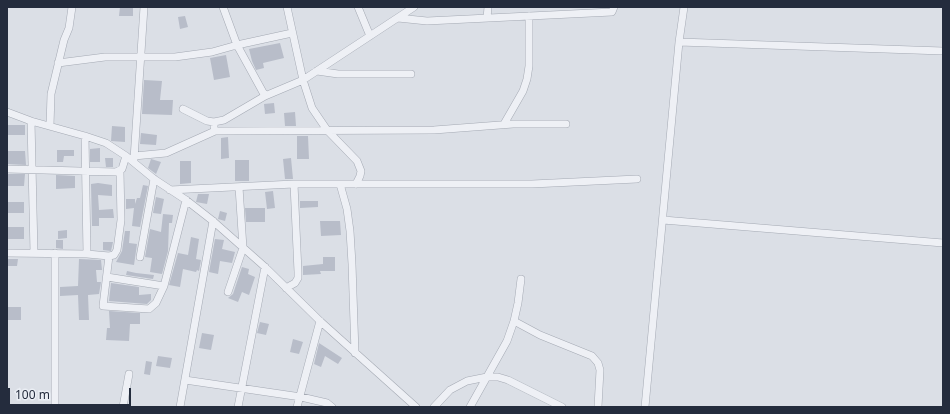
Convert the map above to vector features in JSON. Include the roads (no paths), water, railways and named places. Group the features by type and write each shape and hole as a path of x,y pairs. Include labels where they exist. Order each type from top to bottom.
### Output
{"street":[{"path":"50,126 51,94 64,40 69,28 72,7"},
{"path":"134,163 144,7"},
{"path":"223,7 237,45 265,96"},
{"path":"287,7 303,80 312,108 327,130 357,161 361,171 356,184"},
{"path":"358,7 370,36"},
{"path":"183,109 207,121 214,122 224,120 265,96 303,80 414,7"},
{"path":"487,18 488,7"},
{"path":"561,7 567,15"},
{"path":"398,18 427,21 567,15 612,12 614,7"},
{"path":"645,407 679,42 684,7"},
{"path":"504,124 523,91 527,79 529,16"},
{"path":"58,63 105,57 175,57 212,52 292,33"},
{"path":"679,42 943,51"},
{"path":"317,71 338,74 411,74"},
{"path":"7,112 31,121 106,143 126,156 154,179 186,200 213,221 265,267 354,353 416,407"},
{"path":"31,121 34,253"},
{"path":"214,122 215,131"},
{"path":"134,156 166,153 215,131 434,130 504,124 566,124"},
{"path":"85,136 87,254"},
{"path":"7,253 114,255 117,250 121,220 120,171 126,156"},
{"path":"7,169 120,171"},
{"path":"140,257 154,179"},
{"path":"170,190 294,184 532,184 637,179"},
{"path":"286,288 295,283 298,278 294,184"},
{"path":"340,184 347,209 350,230 354,353"},
{"path":"228,292 243,248 239,187"},
{"path":"109,256 103,306 149,309 156,303 164,286 186,200"},
{"path":"663,220 943,243"},
{"path":"180,407 213,221"},
{"path":"55,253 55,407"},
{"path":"238,407 265,267"},
{"path":"107,277 164,286"},
{"path":"470,407 507,341 514,321 521,279"},
{"path":"297,407 301,397 320,321"},
{"path":"514,321 540,335 592,356 598,362 600,370 598,407"},
{"path":"123,407 129,374"},
{"path":"434,407 450,390 467,381 498,377 508,380 562,407"},
{"path":"185,380 301,397 327,403 332,407"}]}
